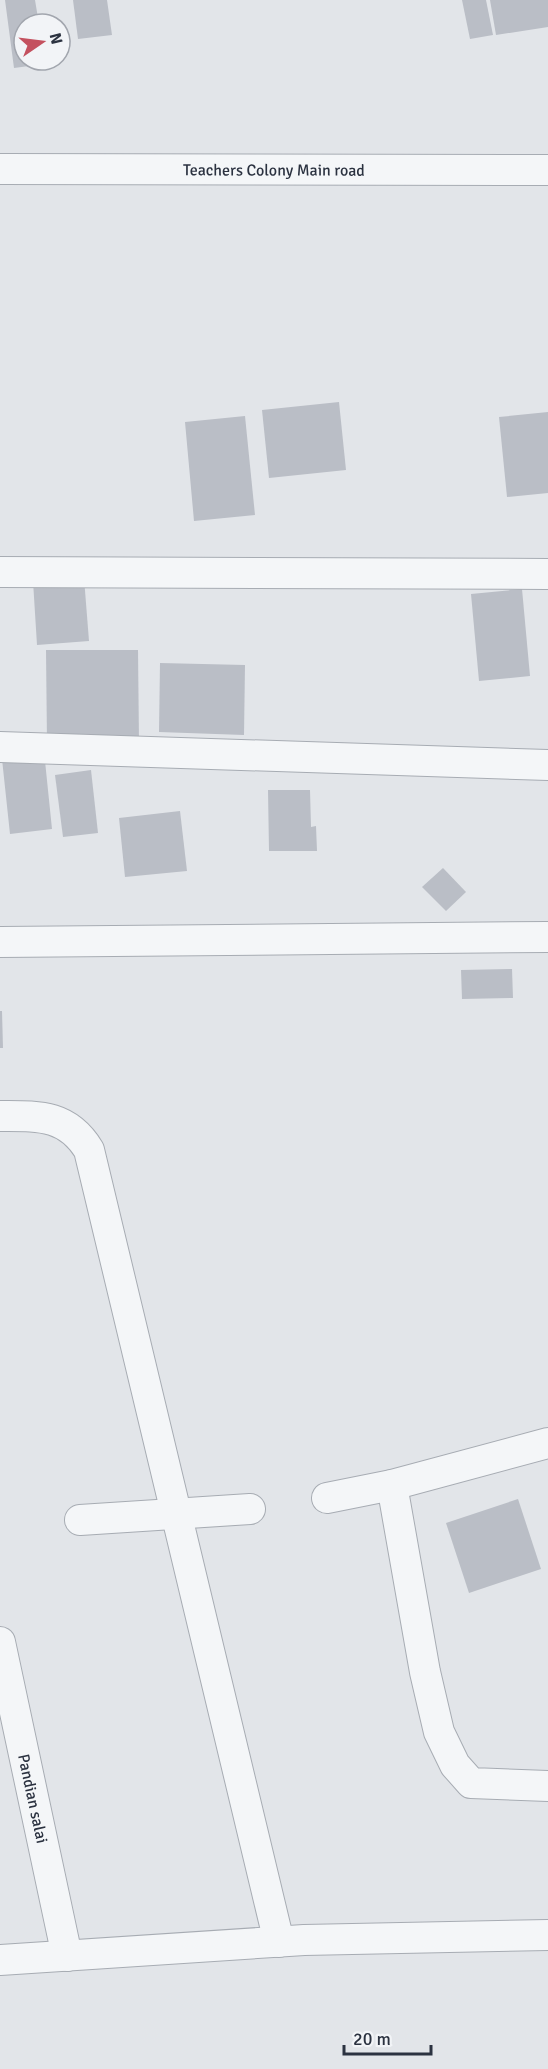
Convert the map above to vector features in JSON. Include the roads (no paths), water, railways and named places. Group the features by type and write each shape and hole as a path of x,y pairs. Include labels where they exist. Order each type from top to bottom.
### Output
{"street":[{"name":"Teachers Colony Main road","path":"0,169 548,170"},
{"path":"0,573 548,574"},
{"path":"0,747 548,765"},
{"path":"0,942 548,937"},
{"path":"0,1116 34,1116 60,1122 79,1134 89,1150 279,1942"},
{"path":"327,1498 392,1485 548,1443"},
{"path":"392,1485 425,1672 439,1732 455,1765 471,1784 548,1786"},
{"path":"80,1520 249,1509"},
{"name":"Pandian salai","path":"0,1642 67,1956"},
{"path":"0,1960 279,1942 548,1935"}]}
